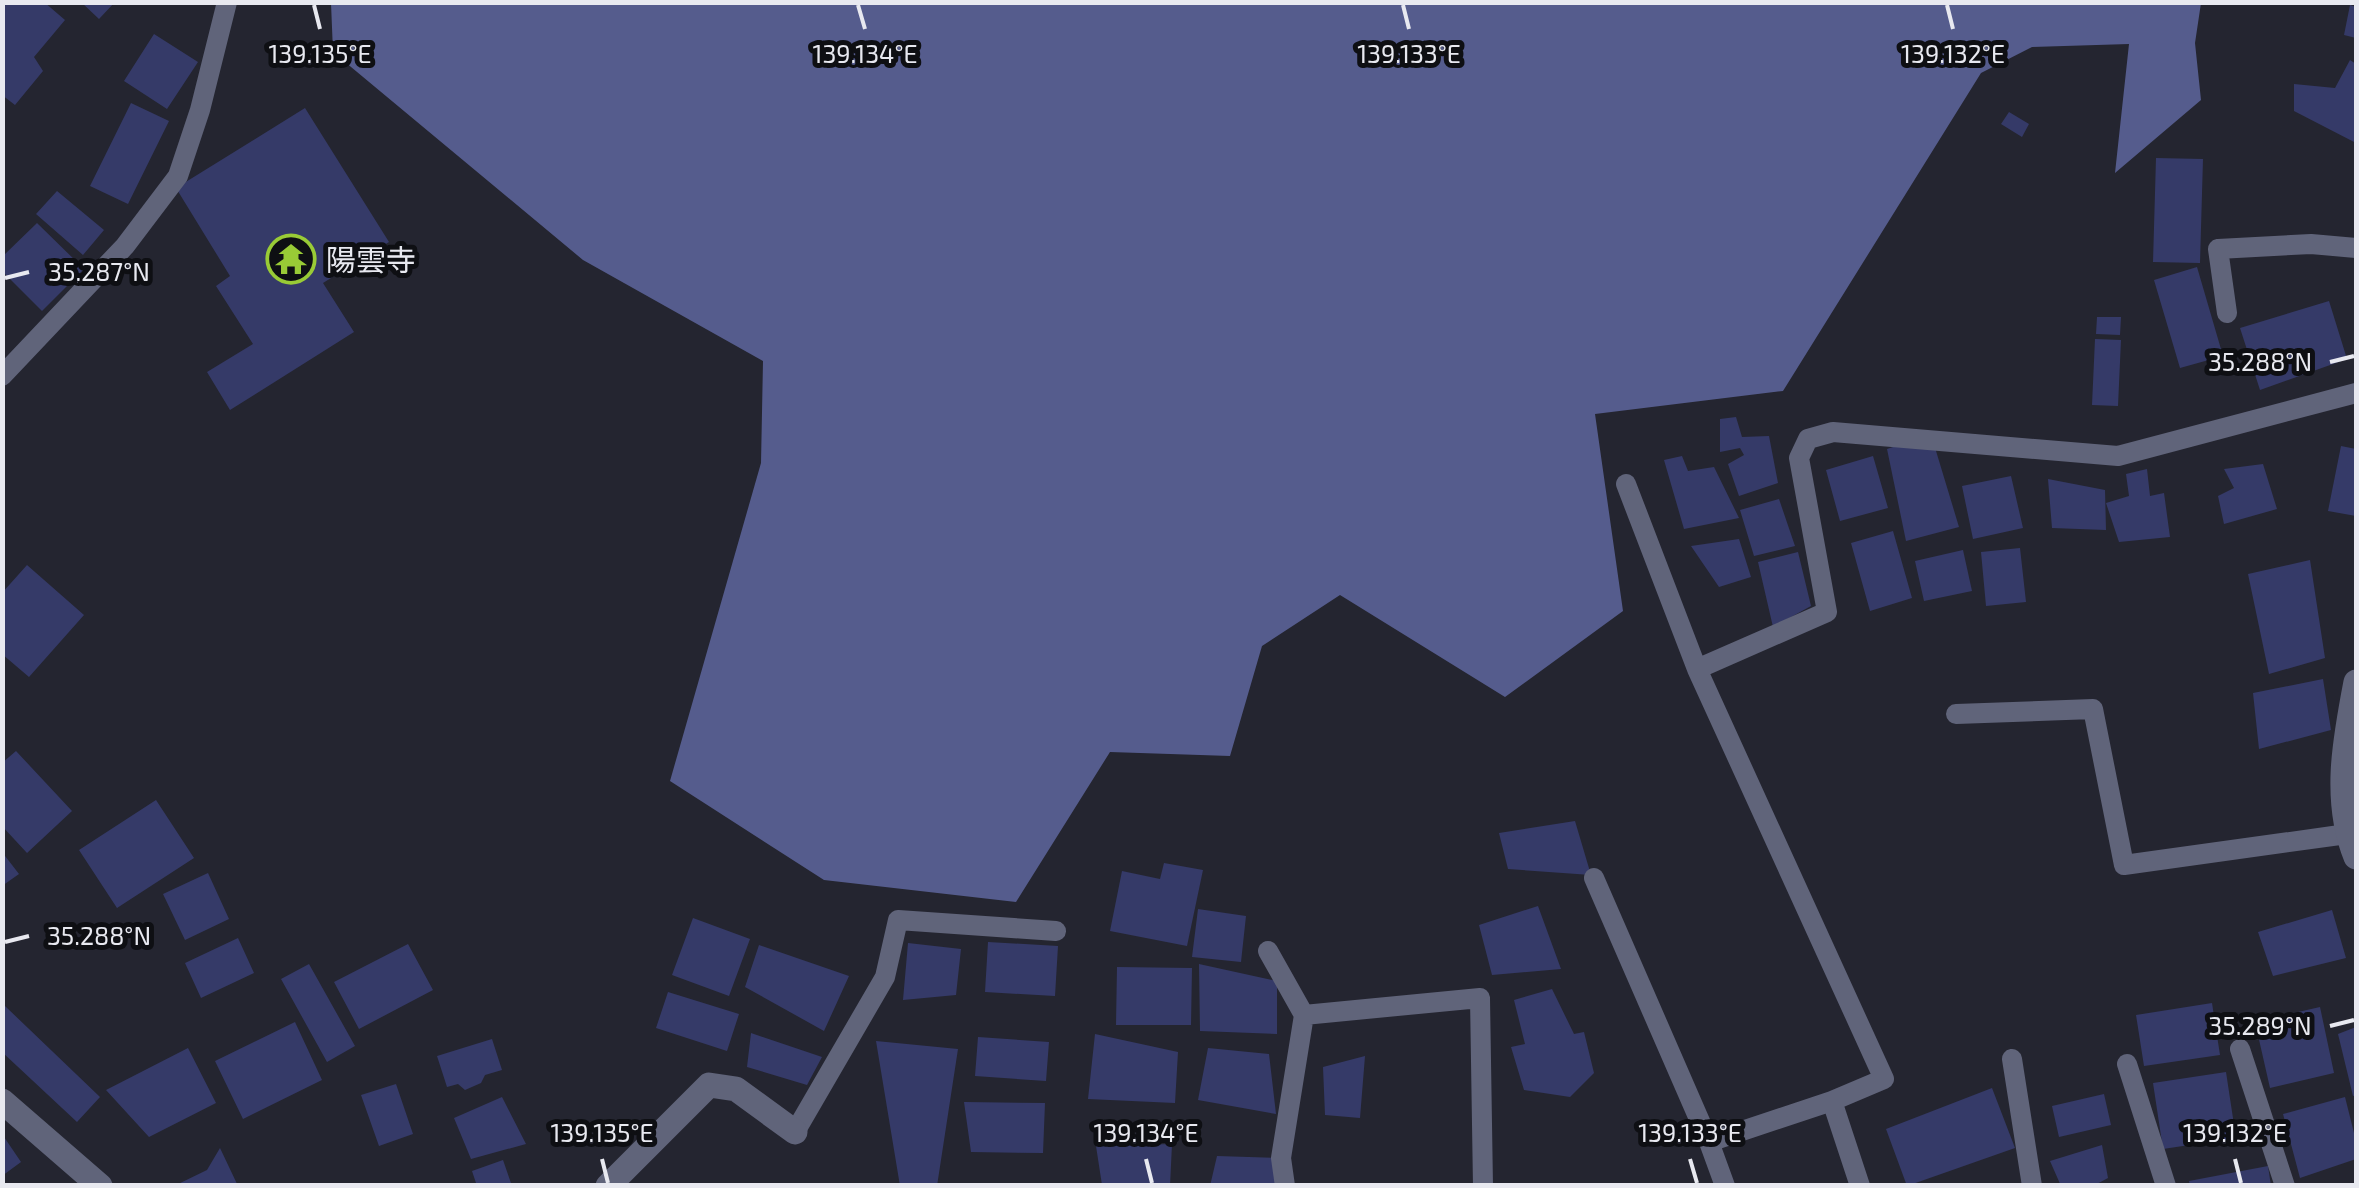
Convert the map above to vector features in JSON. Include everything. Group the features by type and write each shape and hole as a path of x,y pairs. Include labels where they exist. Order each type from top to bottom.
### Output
{"street":[{"path":"2352,845 2342,754 2356,682"},
{"path":"608,1186 709,1085 736,1090 795,1132"},
{"path":"2,1101 100,1186"}],"lane":[{"path":"2,376 125,246 178,176 200,110 227,2"},
{"path":"2227,314 2218,249 2310,244 2356,248"},
{"path":"1698,669 1827,612 1799,458 1808,439 1833,432 2118,456 2356,393"},
{"path":"1626,484 1698,669 1884,1079 1832,1101 1709,1142"},
{"path":"1956,714 2093,709 2124,865 2352,845"},
{"path":"1594,878 1726,1186"},
{"path":"795,1132 885,977 898,920 1056,931"},
{"path":"1268,951 1304,1015 1281,1158 1285,1186"},
{"path":"1304,1015 1480,998 1483,1186"},
{"path":"2240,1049 2285,1186"},
{"path":"2012,1059 2032,1186"},
{"path":"2127,1064 2166,1186"},
{"path":"1832,1101 1860,1186"}],"shaded area":[{"path":"331,3 2201,3 2195,43 2201,100 2115,173 2129,44 2032,47 1981,73 1783,391 1595,414 1623,611 1505,697 1340,595 1262,646 1230,756 1110,752 1016,902 824,880 670,781 761,463 763,361 583,260 333,52"}],"building":[{"path":"2,2 44,2 65,20 34,57 43,71 15,105 2,95"},
{"path":"81,2 115,2 99,19"},
{"path":"2350,5 2356,7 2356,38 2344,35"},
{"path":"154,34 198,62 167,109 124,81"},
{"path":"2350,60 2356,64 2356,143 2294,111 2294,84 2335,88"},
{"path":"131,103 169,121 128,204 90,186"},
{"name":"陽雲寺","path":"305,108 389,242 323,283 354,332 230,410 207,372 253,344 216,286 230,276 176,188"},
{"path":"2009,112 2029,124 2022,137 2001,124"},
{"path":"2156,158 2203,159 2200,263 2153,262"},
{"path":"57,191 104,230 83,255 36,214"},
{"path":"37,223 84,269 42,311 2,271 2,257"},
{"path":"2197,267 2223,356 2180,368 2154,280"},
{"path":"2329,301 2347,359 2260,390 2240,328"},
{"path":"2097,317 2121,317 2120,335 2096,334"},
{"path":"2095,339 2121,340 2118,406 2092,405"},
{"path":"1736,417 1742,437 1769,436 1778,483 1739,496 1728,464 1744,455 1740,448 1720,452 1720,419"},
{"path":"1933,441 1959,527 1906,541 1887,449 1908,442"},
{"path":"2341,446 2356,449 2356,516 2328,511"},
{"path":"1682,456 1688,471 1714,467 1739,518 1684,529 1664,460"},
{"path":"1873,456 1888,508 1840,521 1826,470"},
{"path":"2263,464 2277,509 2224,524 2218,496 2234,488 2224,469"},
{"path":"2147,469 2150,496 2164,493 2170,537 2119,542 2106,503 2129,496 2126,474"},
{"path":"2011,476 2023,528 1973,539 1962,486"},
{"path":"2048,479 2105,490 2106,530 2052,528"},
{"path":"1779,499 1795,546 1754,556 1740,510"},
{"path":"1893,531 1912,598 1870,611 1851,543"},
{"path":"1739,539 1751,577 1719,587 1691,546"},
{"path":"2020,548 2026,602 1986,606 1981,552"},
{"path":"1963,550 1972,591 1924,601 1915,561"},
{"path":"1798,552 1811,606 1773,627 1758,562"},
{"path":"2310,560 2325,658 2269,674 2248,574"},
{"path":"27,565 84,615 29,677 2,654 2,593"},
{"path":"2323,679 2331,730 2259,749 2253,693"},
{"path":"16,751 72,811 27,853 2,826 2,763"},
{"path":"156,800 194,858 117,908 79,850"},
{"path":"1575,821 1591,875 1508,869 1499,833"},
{"path":"2,852 19,874 2,886"},
{"path":"1164,863 1203,870 1187,946 1110,931 1122,871 1160,879"},
{"path":"208,873 229,919 185,940 163,894"},
{"path":"1538,906 1561,969 1492,975 1479,925"},
{"path":"1198,909 1246,916 1241,962 1192,957"},
{"path":"2332,910 2346,958 2273,976 2258,932"},
{"path":"693,918 750,939 729,996 672,975"},
{"path":"238,938 254,973 201,998 185,963"},
{"path":"988,942 1058,946 1055,996 985,992"},
{"path":"908,943 961,949 956,995 903,1000"},
{"path":"408,944 433,990 359,1029 334,982"},
{"path":"759,945 849,976 824,1031 745,987"},
{"path":"309,964 355,1046 327,1062 281,979"},
{"path":"1199,964 1277,981 1277,1034 1200,1031"},
{"path":"1117,967 1192,968 1191,1025 1116,1025"},
{"path":"1552,989 1574,1034 1584,1032 1594,1073 1570,1097 1524,1090 1511,1047 1525,1044 1514,1000"},
{"path":"668,992 739,1014 727,1051 656,1028"},
{"path":"2212,1003 2220,1055 2144,1066 2136,1015"},
{"path":"5,1006 100,1097 77,1122 2,1052"},
{"path":"2320,1007 2334,1073 2270,1088 2255,1022"},
{"path":"295,1022 322,1080 243,1119 215,1061"},
{"path":"2356,1027 2356,1095 2353,1096 2338,1034"},
{"path":"751,1033 822,1057 807,1085 747,1067"},
{"path":"1095,1034 1178,1052 1175,1103 1088,1099"},
{"path":"978,1037 1049,1042 1046,1081 975,1076"},
{"path":"492,1039 502,1070 485,1075 481,1083 465,1090 458,1084 447,1087 437,1056"},
{"path":"876,1041 958,1049 937,1186 900,1186"},
{"path":"188,1048 216,1103 149,1137 106,1090"},
{"path":"1208,1048 1269,1054 1276,1114 1198,1100"},
{"path":"1365,1056 1360,1118 1325,1115 1323,1067"},
{"path":"2226,1072 2236,1138 2163,1149 2153,1083"},
{"path":"396,1084 413,1134 379,1146 361,1095"},
{"path":"1992,1088 2015,1148 1907,1186 1886,1129"},
{"path":"2104,1094 2111,1125 2059,1137 2052,1106"},
{"path":"502,1097 526,1144 471,1159 454,1118"},
{"path":"2345,1097 2356,1141 2356,1159 2300,1178 2283,1114"},
{"path":"964,1102 1045,1103 1043,1153 971,1152"},
{"path":"2,1134 21,1162 2,1176"},
{"path":"1172,1144 1170,1186 1102,1185 1096,1146"},
{"path":"2102,1145 2108,1178 2093,1186 2061,1186 2050,1161"},
{"path":"220,1148 238,1186 174,1186 207,1170"},
{"path":"1217,1156 1281,1158 1279,1186 1210,1186"},
{"path":"503,1160 512,1186 477,1186 472,1171"},
{"path":"2268,1166 2271,1186 2190,1186 2189,1181"}],"place":[{"name":"陽雲寺","path":"291,259"}]}
